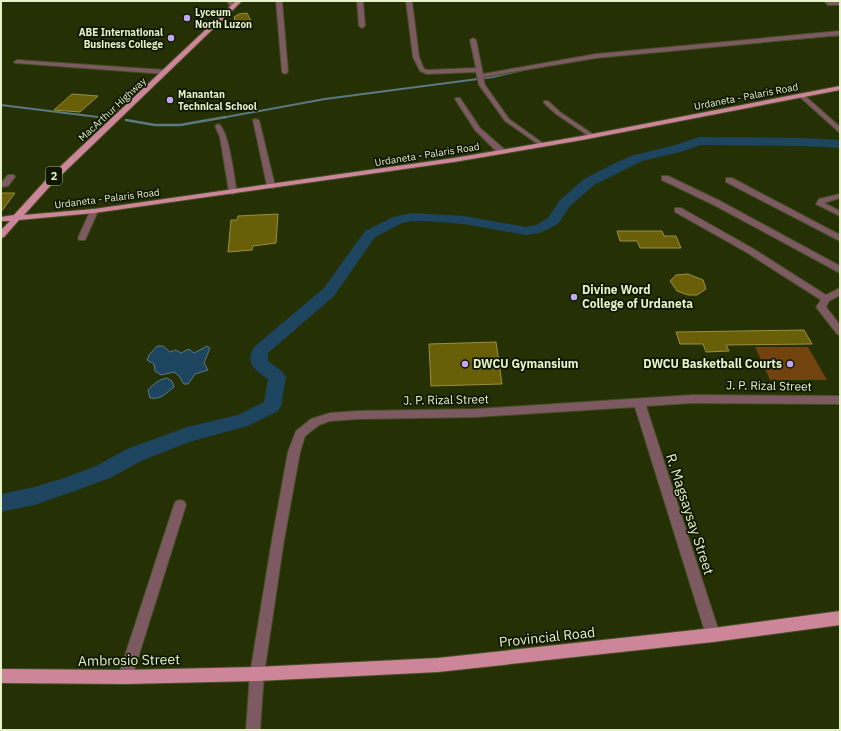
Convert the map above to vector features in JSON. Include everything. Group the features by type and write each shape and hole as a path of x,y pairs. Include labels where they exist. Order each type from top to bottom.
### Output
{"main road":[{"name":"MacArthur Highway","path":"1,235 14,218 48,183 165,72 232,4 239,1"},
{"name":"Urdaneta - Palaris Road","path":"1,219 94,210 374,172 592,136 840,88"},
{"name":"Provincial Road","path":"257,674 438,665 713,635 840,618"},
{"name":"Ambrosio Street","path":"1,676 125,677 257,674"}],"street":[{"path":"279,1 285,72"},
{"path":"360,1 362,26"},
{"path":"409,1 416,57 422,70 427,72 479,76 596,56 840,33"},
{"path":"829,4 840,3"},
{"path":"472,40 479,76 507,120 542,145"},
{"path":"17,62 165,72"},
{"path":"802,96 840,131"},
{"path":"458,99 477,130 502,152"},
{"path":"546,102 558,114 592,136"},
{"path":"256,120 271,186"},
{"path":"218,126 224,140 232,192"},
{"path":"1,185 5,184 11,177"},
{"path":"665,178 718,203 840,270"},
{"path":"730,180 840,238"},
{"path":"840,196 822,201 820,204 840,214"},
{"path":"82,238 94,210"},
{"path":"678,210 749,250 826,299"},
{"path":"840,291 826,299 821,307 840,332"},
{"name":"J. P. Rizal Street","path":"253,730 257,674 278,540 294,452 300,434 315,422 330,417 358,415 476,413 714,398 840,400"},
{"name":"R. Magsaysay Street","path":"639,402 713,635"},
{"path":"125,677 180,505"}],"shaded area":[{"name":"DWCU Basketball Courts","path":"755,347 808,347 827,380 770,380"}],"water":[{"path":"157,346 163,346 170,352 176,350 181,353 189,349 194,353 207,346 210,348 204,363 208,370 195,374 188,384 184,384 179,376 174,372 161,375 155,371 154,364 147,360 149,355"},
{"path":"167,378 172,381 174,387 160,397 150,398 148,390 157,382"}],"building":[{"path":"247,13 252,23 236,25 234,17 239,14"},
{"path":"72,94 98,96 80,112 54,110"},
{"path":"1,193 15,193 1,212"},
{"path":"278,214 276,243 253,246 252,250 228,252 231,220 237,220 238,216"},
{"path":"617,231 662,231 664,236 676,236 681,248 640,248 637,241 620,241"},
{"path":"688,274 703,280 706,289 697,295 688,295 677,291 670,281 676,275"},
{"path":"804,330 812,344 726,345 729,351 706,352 703,344 680,344 676,332"},
{"name":"DWCU Gymansium","path":"496,342 502,384 431,386 429,344"}],"waterway":[{"path":"760,42 840,35"},
{"path":"221,118 325,99 493,77 532,68"},
{"path":"1,105 106,118"},
{"path":"98,117 109,118"},
{"path":"126,120 155,125 180,125 226,117"},
{"path":"1,503 34,496 65,486 103,472 134,455 187,435 242,421 272,406 277,377 259,363 260,351 329,292 370,234 398,220 411,217 427,217 464,220 526,231 540,229 553,221 565,203 589,182 638,158 676,149 700,141 804,142 840,144"}],"place":[{"name":"Lyceum North Luzon","path":"187,18"},
{"name":"ABE International Business College","path":"171,38"},
{"name":"Manantan Technical School","path":"170,100"},
{"name":"Divine Word College of Urdaneta","path":"574,297"},
{"name":"DWCU Gymansium","path":"465,364"},
{"name":"DWCU Basketball Courts","path":"790,364"}]}
